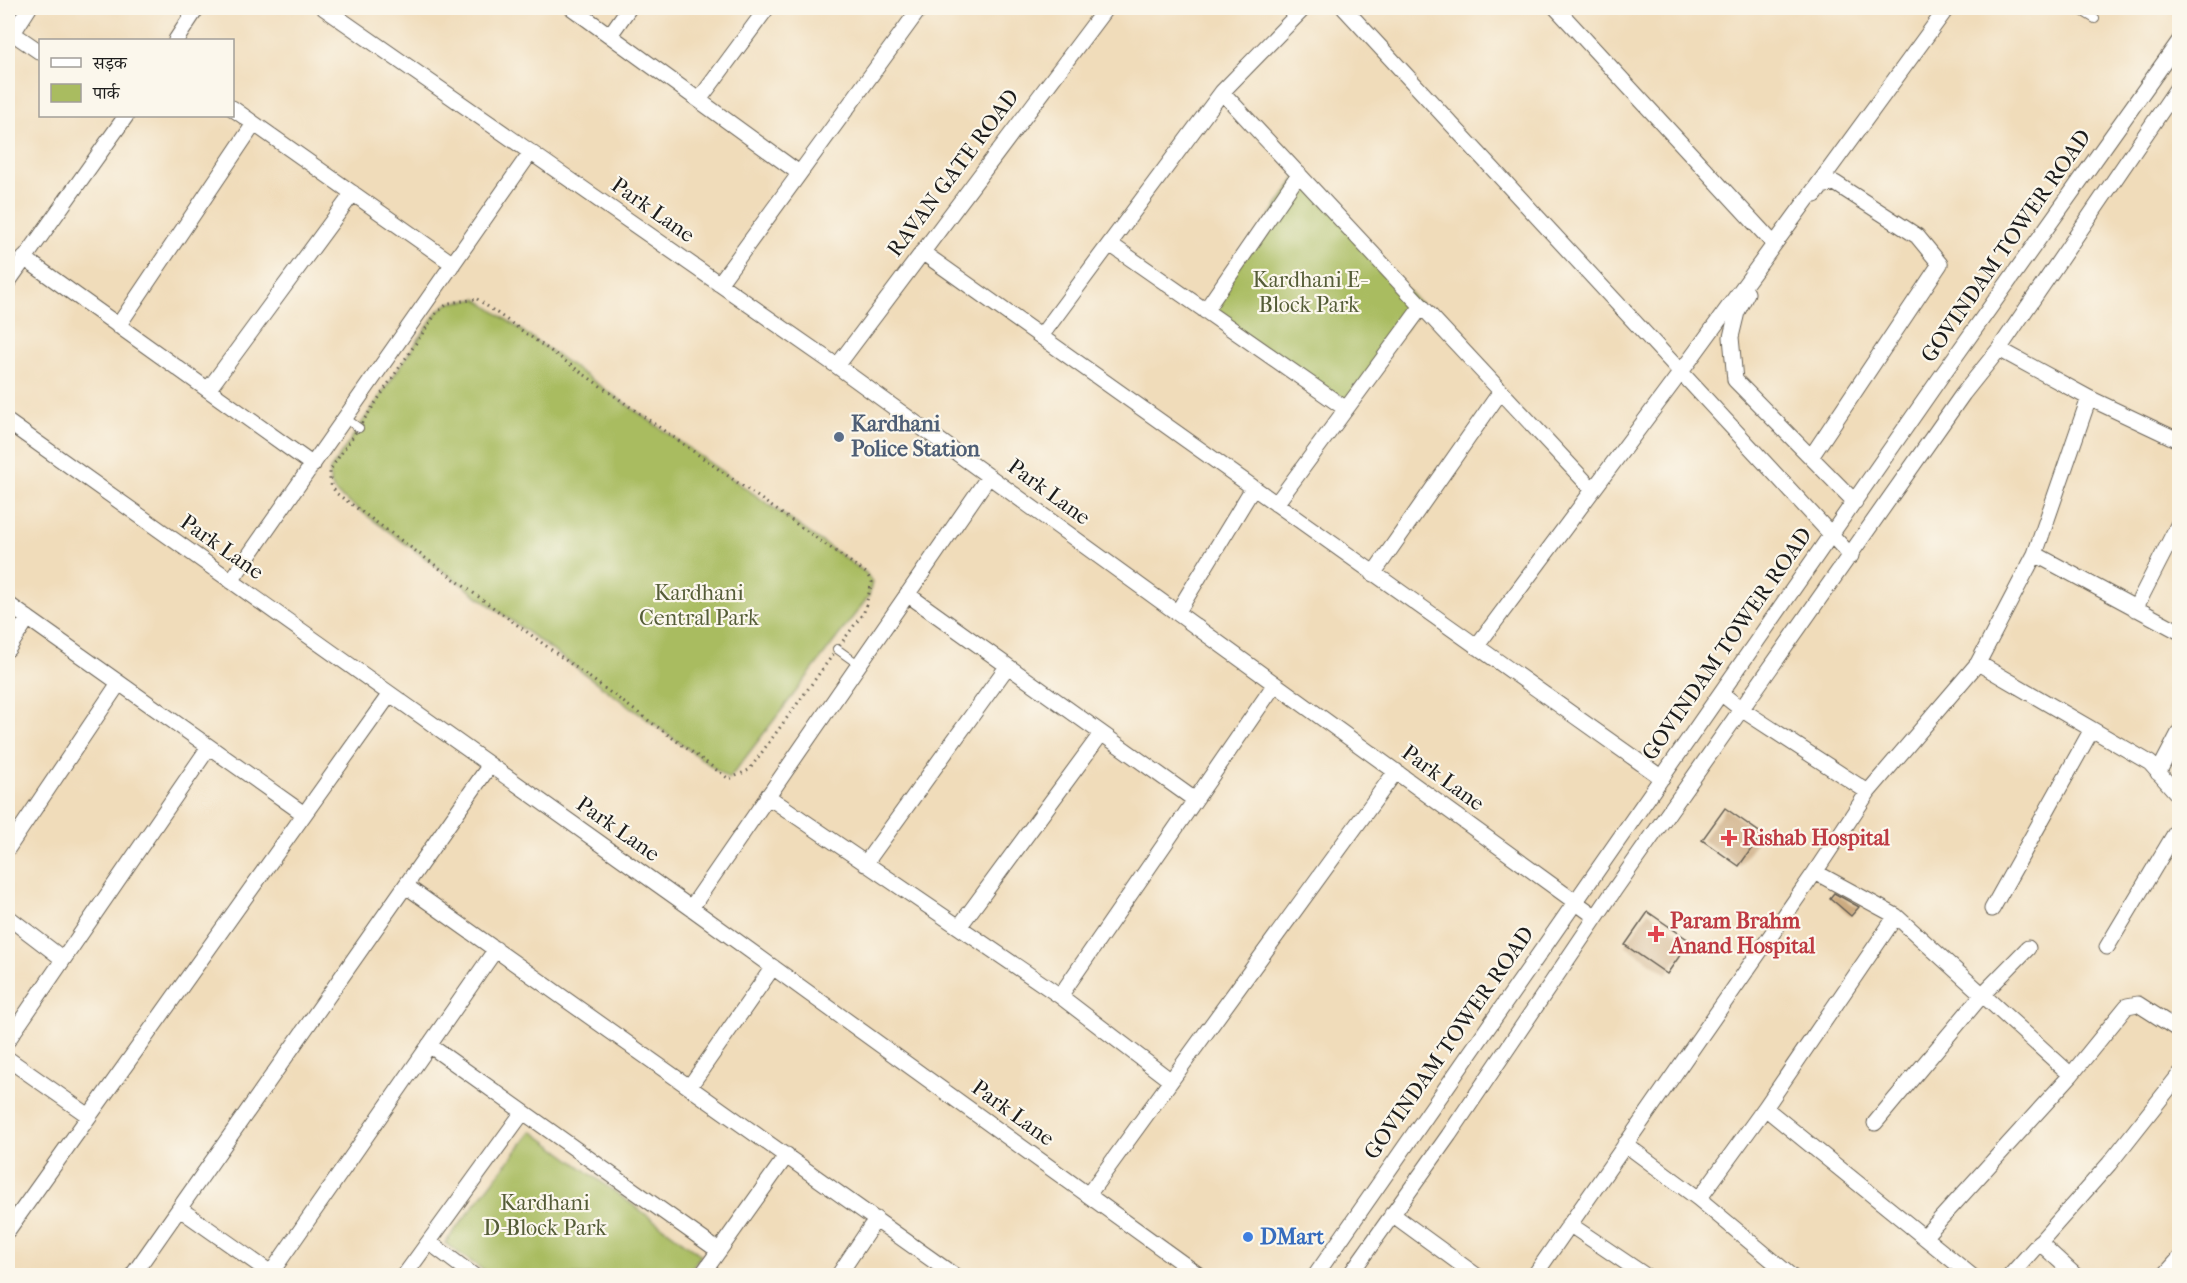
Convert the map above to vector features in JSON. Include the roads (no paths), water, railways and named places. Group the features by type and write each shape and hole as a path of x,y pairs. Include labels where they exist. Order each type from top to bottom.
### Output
{"street":[{"path":"29,8 10,32 39,51"},
{"path":"177,39 197,8"},
{"name":"Park Lane","path":"324,8 341,12 531,152 837,366 1596,917"},
{"path":"573,8 799,174"},
{"path":"610,35 629,8"},
{"path":"699,100 767,8"},
{"path":"719,284 920,8"},
{"name":"RAVAN GATE ROAD","path":"837,366 1106,8"},
{"path":"1041,336 1222,93 1304,8"},
{"path":"1344,8 1851,556"},
{"path":"1556,8 1773,243"},
{"path":"1476,647 1682,372 1773,243 1947,8"},
{"name":"GOVINDAM TOWER ROAD","path":"1315,1275 2180,40"},
{"path":"1348,1275 1741,709 1963,394 1999,349 2180,84"},
{"path":"1222,93 1593,490"},
{"path":"234,109 453,264"},
{"path":"8,282 125,117"},
{"path":"118,326 254,124"},
{"path":"231,581 531,152"},
{"path":"1205,311 1299,174"},
{"path":"1811,457 1940,264 1917,236 1835,183 1822,186 1749,289 1737,312 1731,337 1735,380 1855,502"},
{"path":"208,390 353,193"},
{"path":"1110,244 1346,409"},
{"path":"922,252 1662,778"},
{"path":"24,258 313,465"},
{"path":"1276,504 1422,306"},
{"path":"1999,349 2089,399 2180,441"},
{"path":"1373,574 1501,391"},
{"path":"1534,1275 1815,872 1868,792 1978,663 2035,554 2089,399"},
{"name":"Park Lane","path":"8,422 691,908 1200,1275"},
{"path":"691,908 989,476"},
{"path":"1177,613 1253,488"},
{"path":"2135,609 2180,521"},
{"path":"2035,554 2180,632"},
{"path":"907,594 1007,668 1195,800"},
{"path":"8,604 304,814"},
{"path":"8,649 28,618"},
{"path":"1978,663 2091,731 2150,763 2180,797"},
{"path":"865,864 1007,668"},
{"path":"8,849 119,683"},
{"path":"1060,996 1275,684"},
{"path":"8,1230 390,694"},
{"path":"1722,694 1741,709 1868,792"},
{"path":"1992,909 2091,731"},
{"path":"2158,773 2180,731"},
{"path":"958,927 1101,734"},
{"path":"8,1040 210,747"},
{"path":"132,1275 490,765"},
{"path":"1088,1195 1396,771"},
{"path":"767,796 1060,996 1171,1081"},
{"path":"2107,947 2180,825"},
{"path":"1815,872 1896,916 2071,1076"},
{"path":"406,886 955,1275"},
{"path":"1699,1199 1765,1108 1896,916"},
{"path":"8,917 63,959"},
{"path":"1875,1123 1982,995 2028,948"},
{"path":"180,1209 273,1274 496,949"},
{"path":"690,1086 772,967"},
{"path":"1924,1237 2071,1076 2127,1006 2138,1004 2179,1028"},
{"path":"429,1046 719,1251"},
{"path":"8,1059 88,1116"},
{"path":"2010,1275 2109,1164 2180,1074"},
{"path":"1765,1108 1972,1275"},
{"path":"404,1275 523,1112"},
{"path":"1625,1144 1699,1199 1791,1275"},
{"path":"701,1275 786,1155"},
{"path":"1392,1214 1477,1275"},
{"path":"838,1275 876,1219"},
{"path":"1569,1224 1646,1275"},
{"path":"429,1242 474,1275"},
{"path":"2039,1242 2076,1275"},
{"path":"2164,1275 2180,1258"}],"lane":[{"path":"2077,8 2095,19"},
{"path":"345,418 360,428"},
{"path":"837,650 858,664"}],"place":[{"name":"Kardhani Police Station","path":"839,437"},
{"name":"Rishab Hospital","path":"1729,838"},
{"name":"Param Brahm Anand Hospital","path":"1656,934"},
{"name":"DMart","path":"1248,1237"}],"park label":[{"name":"Kardhani E- Block Park","path":"1309,292"},
{"name":"Kardhani Central Park","path":"699,606"},
{"name":"Kardhani D-Block Park","path":"545,1216"}]}
